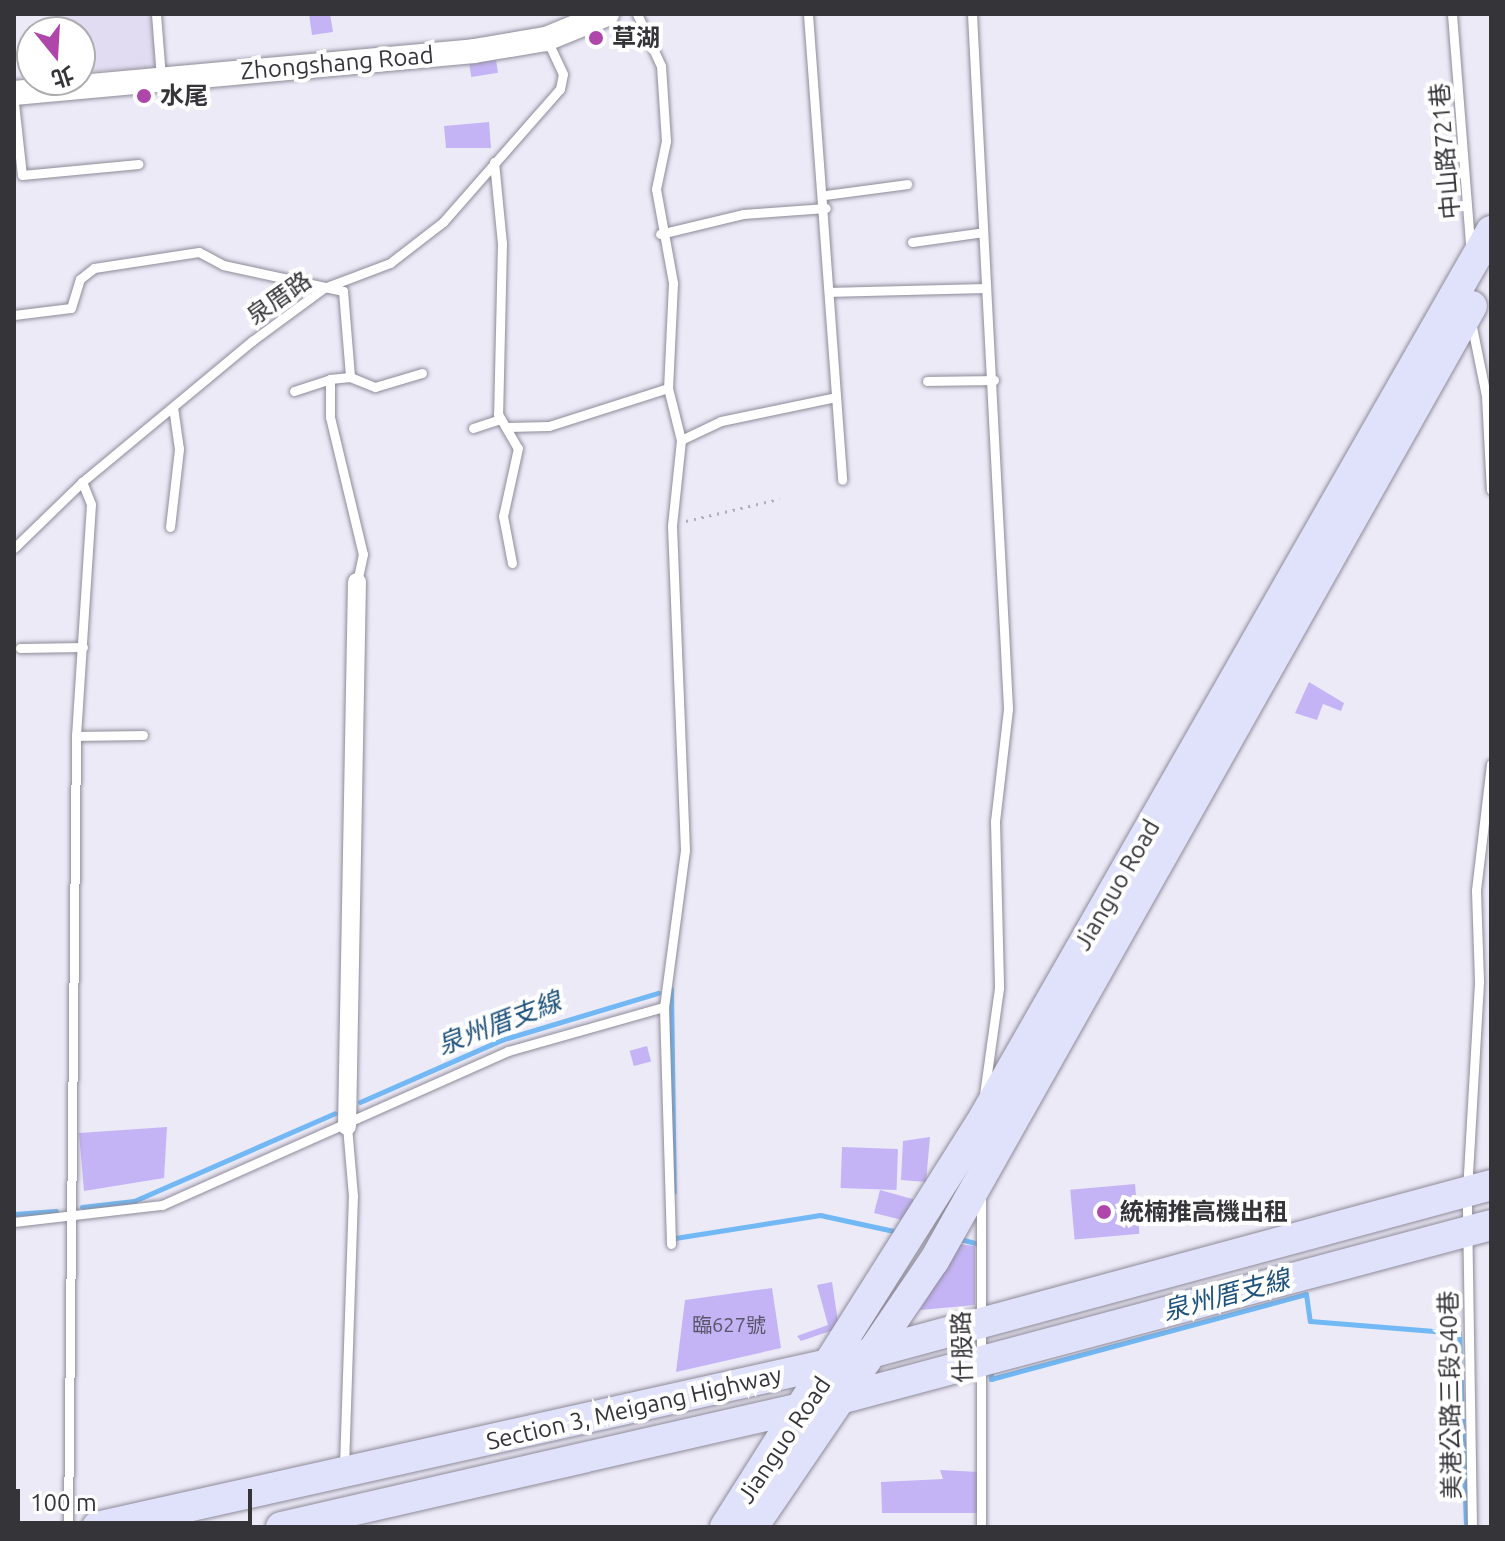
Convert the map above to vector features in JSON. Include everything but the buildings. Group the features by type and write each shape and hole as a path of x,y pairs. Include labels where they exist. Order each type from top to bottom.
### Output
{"main road":[{"name":"Jianguo Road","path":"725,1527 837,1362 980,1124 1491,231"},
{"name":"Jianguo Road","path":"753,1527 934,1261 981,1166 1491,273"},
{"name":"Section 3, Meigang Highway","path":"97,1527 837,1362 980,1322 1478,1209"},
{"name":"Section 3, Meigang Highway","path":"281,1527 804,1408 984,1362 1478,1209"}],"street":[{"path":"542,14 546,39"},
{"name":"Zhongshang Road","path":"14,93 546,39 607,14"},
{"path":"347,1126 357,582"}],"lane":[{"path":"156,14 161,78"},
{"path":"637,14 661,66 660,234 673,283 668,388 681,440 672,526 685,850 664,1007 671,1244"},
{"path":"808,14 826,208 842,480"},
{"name":"什股路","path":"972,14 978,233 981,288 994,380 1008,709 995,821 999,988 980,1124 980,1322 984,1362 981,1527"},
{"name":"中山路721巷","path":"1452,14 1473,237 1462,283"},
{"name":"泉厝路","path":"14,548 82,482 324,288 410,249 560,89 563,74 546,39"},
{"path":"14,103 22,175 138,164"},
{"path":"494,162 502,243 504,423 518,448 503,516 512,563"},
{"path":"825,195 907,184"},
{"path":"660,234 743,214 826,208"},
{"path":"912,242 978,233"},
{"path":"14,315 71,308 80,279 94,268 199,252 223,265 324,288 347,297 350,377"},
{"path":"1462,283 1486,396 1491,490"},
{"path":"830,292 981,288"},
{"path":"294,391 330,379 350,377 375,387 422,373"},
{"path":"330,379 330,417 363,554 357,582"},
{"path":"927,381 994,380"},
{"path":"473,428 504,423 549,426 668,388"},
{"path":"681,440 721,421 836,397"},
{"path":"170,527 179,449 173,407"},
{"path":"68,1527 76,736 91,504 82,482"},
{"path":"20,648 83,647"},
{"path":"76,736 143,735"},
{"name":"美港公路三段540巷","path":"1472,1527 1464,1330 1478,1209 1479,981 1476,890 1491,764"},
{"path":"14,1222 69,1219 162,1205 347,1126 508,1051 664,1007"},
{"path":"344,1473 353,1196 347,1126"}],"path":[{"path":"672,526 779,499"}],"shaded area":[{"path":"151,14 158,67 96,71 96,16 61,16"}],"waterway":[{"name":"泉州厝支線","path":"671,989 674,1192"},
{"name":"泉州厝支線","path":"360,1102 501,1040 658,993"},
{"name":"泉州厝支線","path":"82,1207 134,1201 335,1113"},
{"name":"泉州厝支線","path":"14,1214 56,1211"},
{"name":"泉州厝支線","path":"675,1238 820,1215 898,1232"},
{"name":"泉州厝支線","path":"960,1239 979,1244"},
{"name":"泉州厝支線","path":"991,1371 991,1379 1306,1294 1310,1321 1459,1333 1466,1527"}],"place":[{"name":"草湖","path":"596,38"},
{"name":"水尾","path":"144,96"},
{"name":"統楠推高機出租","path":"1104,1212"}]}
